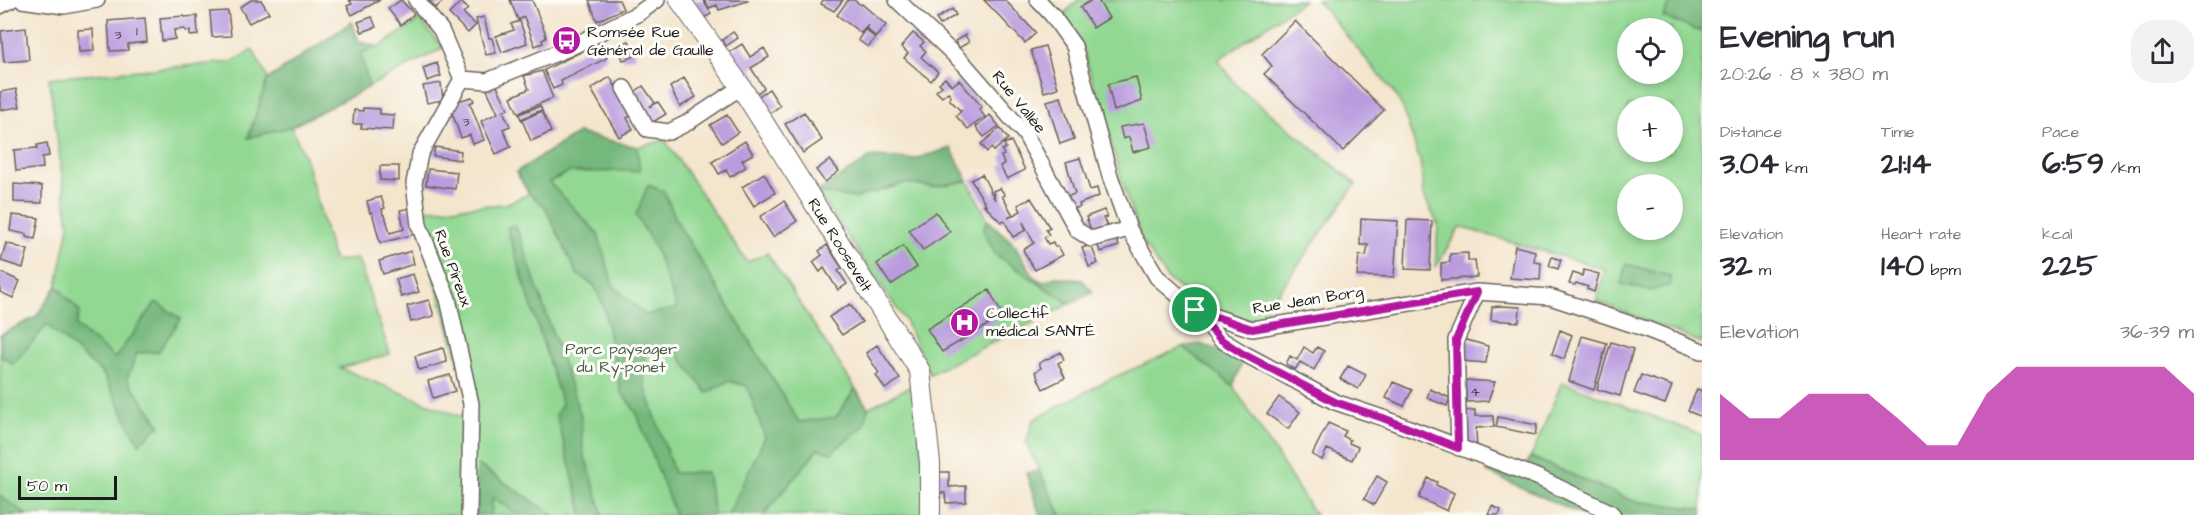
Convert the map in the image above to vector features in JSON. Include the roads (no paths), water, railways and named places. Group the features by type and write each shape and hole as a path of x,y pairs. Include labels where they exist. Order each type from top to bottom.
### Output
{"main road":[{"name":"Rue Roosevelt","path":"680,0 741,87 920,371 930,463 930,515"}],"street":[{"path":"0,6 11,0"},
{"path":"22,0 64,6 97,0"},
{"path":"416,0 441,30 462,79 487,81 569,48 639,13 657,0"},
{"name":"Rue Vallée","path":"897,0 965,65 1025,134 1077,230 1091,239 1129,229"},
{"name":"Rue Jean Borg","path":"1038,0 1053,15 1074,46 1110,176 1129,229 1157,277 1195,310 1252,329 1477,292 1550,297 1646,329 1702,351"},
{"name":"Rue Pireux","path":"462,79 420,154 414,183 418,225 448,299 471,404 469,515"},
{"path":"624,88 647,129 669,132 687,123 741,87"},
{"path":"1458,448 1456,340 1477,292"},
{"path":"1195,310 1220,339 1243,354 1335,402 1537,477 1613,515"},
{"path":"1243,354 1252,329"}],"place":[{"name":"Romsée Rue Général de Gaulle","path":"566,41"},
{"name":"Collectif médical SANTÉ","path":"965,322"}],"park label":[{"name":"Parc paysager du Ry-ponet","path":"621,358"}]}
